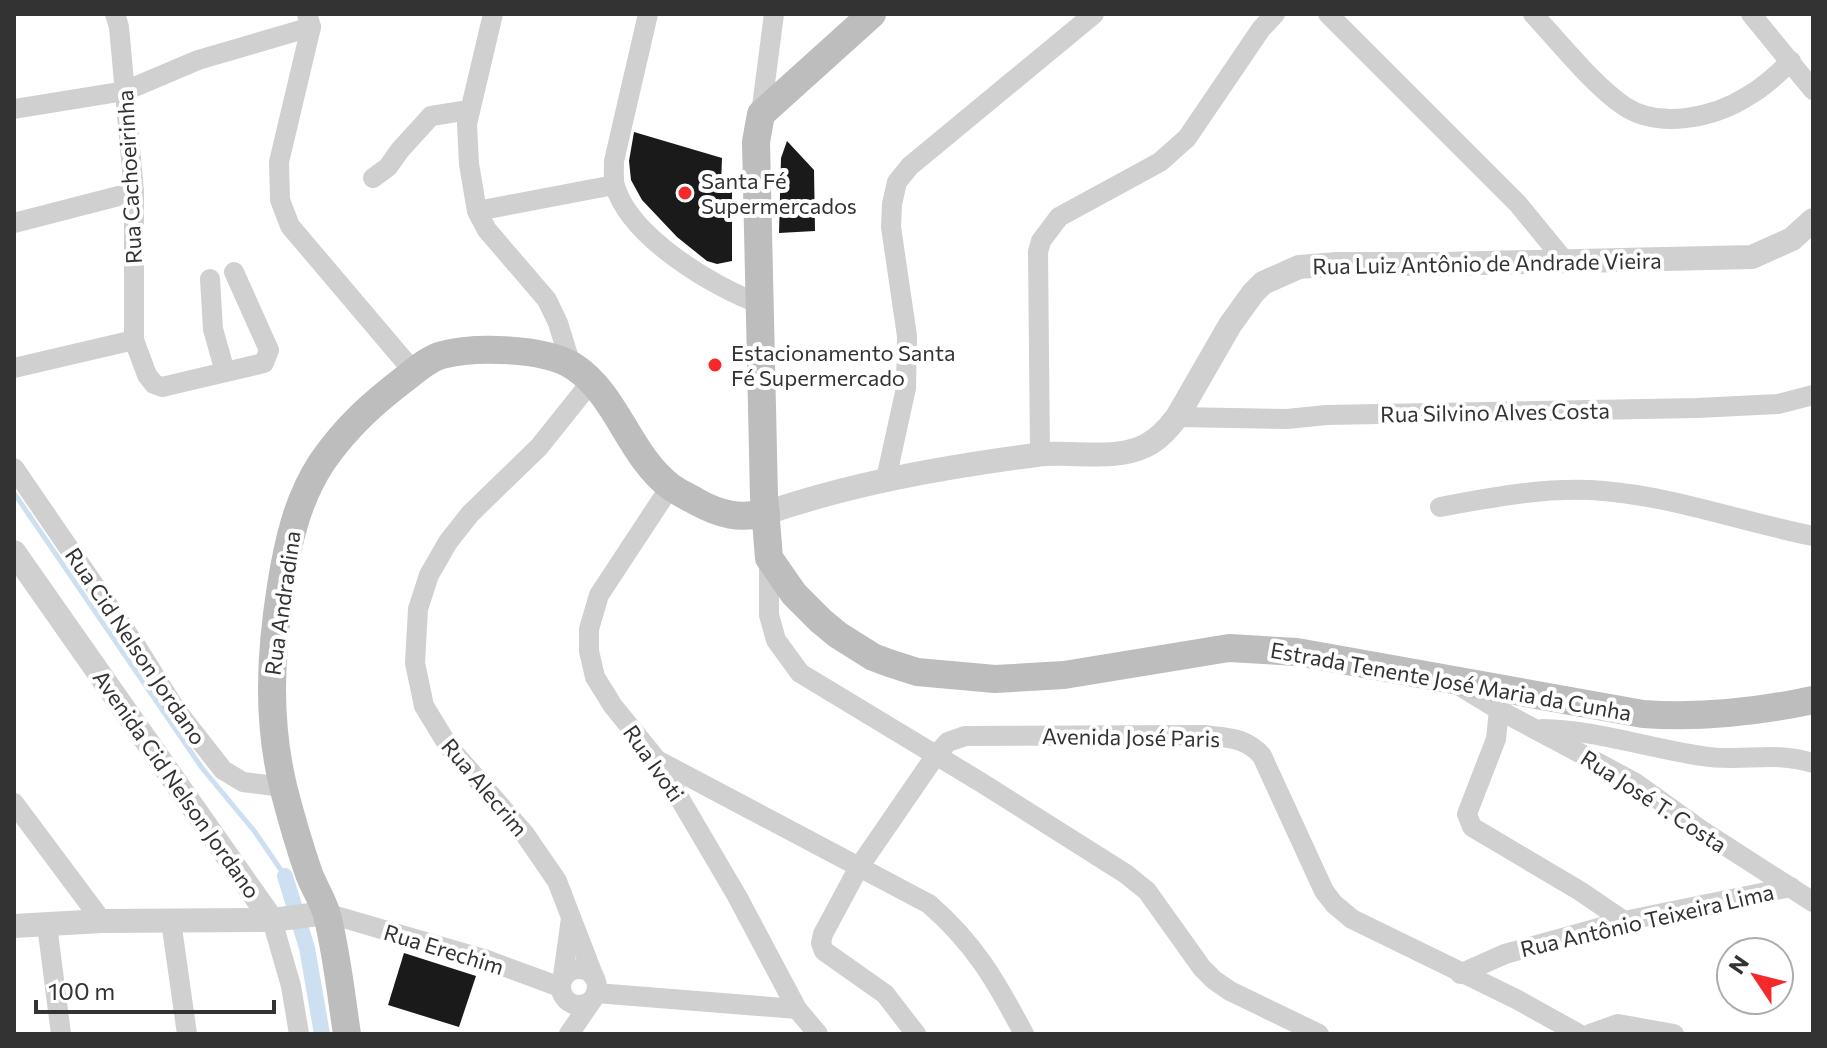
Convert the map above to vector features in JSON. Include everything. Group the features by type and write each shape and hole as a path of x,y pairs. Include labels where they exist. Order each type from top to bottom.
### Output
{"main road":[{"path":"769,558 755,179 756,142 761,114 872,14"},
{"name":"Rua Andradina","path":"299,916 308,869 283,787 270,681 272,641 289,534 302,498 322,462 364,410 413,371 439,355 471,350 530,353 581,373"},
{"path":"581,373 648,463 670,487 718,513 744,518 766,513"},
{"name":"Estrada Tenente José Maria da Cunha","path":"769,558 794,594 838,635 873,657 917,672 995,679 1064,675 1229,648 1297,652 1643,714 1676,716 1761,710 1813,700"},
{"name":"Avenida Cid Nelson Jordano","path":"299,916 347,1034"}],"street":[{"name":"Rua Cachoeirinha","path":"115,14 119,27 134,192 134,340"},
{"path":"493,14 469,110 467,145 477,211 487,230 547,300 581,373"},
{"path":"648,14 614,161 614,185 633,217 691,271 733,294 760,304"},
{"path":"761,114 774,14"},
{"path":"886,479 906,388 907,336 891,227 897,182 910,166 1094,14"},
{"path":"1040,454 1038,252 1041,241 1059,217 1173,152 1187,138 1261,29 1275,14"},
{"path":"1328,14 1518,204 1564,260"},
{"path":"1533,14 1604,89 1624,106 1650,116 1670,119 1721,109 1770,82 1791,61"},
{"path":"1751,14 1813,90"},
{"path":"14,109 125,91 198,60 309,21"},
{"path":"309,21 279,162 280,200 290,226 413,371"},
{"path":"373,178 388,167 431,116 469,110"},
{"path":"477,211 614,185"},
{"path":"14,223 134,192"},
{"name":"Rua Luiz Antônio de Andrade Vieira","path":"766,513 886,479 1040,454 1113,454 1144,447 1168,429 1177,417 1230,325 1253,293 1263,283 1299,267 1752,257 1792,239 1813,220"},
{"path":"14,368 134,340 147,375 158,387 264,363 269,350 234,272"},
{"path":"210,279 213,329 225,372"},
{"name":"Rua Alecrim","path":"581,373 539,447 470,514 448,542 429,575 418,609 415,663 424,706 449,747 524,833 557,881 572,914 594,990"},
{"name":"Rua Silvino Alves Costa","path":"1177,417 1287,419 1326,415 1697,408 1778,404 1813,395"},
{"name":"Rua Cid Nelson Jordano","path":"14,468 176,710 223,770 243,782 283,787"},
{"name":"Rua Ivoti","path":"670,487 599,595 589,629 589,651 595,677 613,706 657,760 737,896 797,1009 818,1034"},
{"path":"1440,507 1484,498 1602,491 1687,505 1813,536"},
{"name":"Avenida Cid Nelson Jordano","path":"14,552 299,916 288,973 299,1034"},
{"path":"769,558 769,615 776,640 800,673 1126,874 1147,891 1214,980 1230,991 1319,1034"},
{"name":"Rua José T. Costa","path":"1451,681 1634,782 1740,856 1813,902"},
{"path":"1499,710 1491,757 1468,809 1472,827 1624,921"},
{"path":"1534,728 1587,733 1702,756 1775,755 1813,763"},
{"name":"Avenida José Paris","path":"936,755 948,742 965,736 1204,735 1239,739 1262,756 1324,891 1334,904 1352,919 1516,999 1579,1034"},
{"path":"916,1034 885,994 824,951 821,943 859,867 936,755"},
{"path":"657,760 929,904 957,927 993,975 1024,1034"},
{"path":"14,803 102,921"},
{"name":"Rua Antônio Teixeira Lima","path":"1460,974 1505,954 1624,921 1791,887"},
{"path":"561,1034 568,1014 564,989 572,914"},
{"path":"14,926 299,916"},
{"name":"Rua Erechim","path":"299,916 484,959 564,989"},
{"path":"171,921 187,1034"},
{"path":"47,925 61,1034"},
{"path":"564,989 579,968 594,990"},
{"path":"564,989 579,1006 594,990"},
{"path":"594,990 797,1009"},
{"path":"569,1034 594,990"},
{"path":"1590,1034 1608,1026 1627,1024 1674,1034"}],"building":[{"name":"Santa Fé Supermercados","path":"634,132 722,158 721,184 732,187 732,261 717,264 707,261 677,237 642,200 631,180 629,161"},
{"path":"787,141 814,170 815,231 779,233 781,158"},
{"path":"404,953 476,976 459,1027 388,1005"}],"waterway":[{"path":"14,493 202,768 255,832 285,876"},
{"path":"285,876 307,948 322,1034"}],"place":[{"name":"Santa Fé Supermercados","path":"685,193"},
{"name":"Estacionamento Santa Fé Supermercado","path":"715,365"}]}
